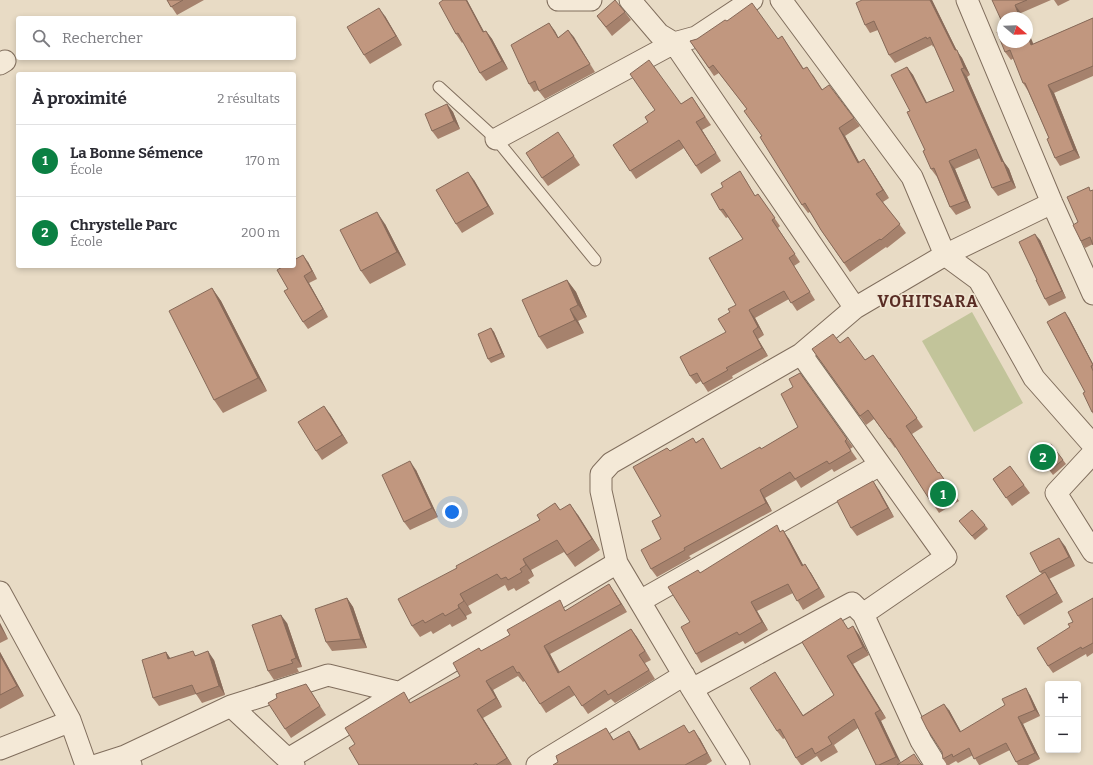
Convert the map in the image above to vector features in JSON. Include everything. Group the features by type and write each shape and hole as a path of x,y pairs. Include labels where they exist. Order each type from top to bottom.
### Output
{"street":[{"path":"558,0 591,0"},
{"path":"630,0 659,34 674,43 855,308"},
{"path":"496,139 674,43 696,37 752,0"},
{"path":"781,0 912,177 945,255 979,280 1034,378 1093,445"},
{"path":"967,0 1052,203 1093,294"},
{"path":"739,765 617,563 601,491 601,474 611,463 801,354 855,308 945,255 1052,203"},
{"path":"801,354 946,557 863,614"},
{"path":"1093,453 1056,493 1093,552"},
{"path":"640,601 880,465"},
{"path":"231,706 291,762 401,693 617,563"},
{"path":"0,592 70,720 86,765"},
{"path":"537,765 688,682 852,604 863,614 921,741 936,765"},
{"path":"96,765 128,761 231,706 328,675 401,693"},
{"path":"0,749 70,720"}],"lane":[{"path":"439,88 496,139 595,260"}],"green space":[{"path":"972,312 1023,403 974,432 922,341"}],"building":[{"path":"167,0 183,0 171,7"},
{"path":"443,0 466,0 483,32 486,31 502,61 480,73 458,33 456,34 439,3"},
{"path":"615,0 625,12 606,27 597,16"},
{"path":"862,0 930,0 955,50 957,50 964,68 961,69 1011,181 992,188 976,149 949,161 966,201 950,207 934,168 931,169 923,151 925,150 907,112 910,111 891,75 907,67 926,103 954,91 930,37 927,39 926,37 889,55 874,21 865,25 856,3"},
{"path":"992,0 1027,0 1015,5 1018,12 998,12"},
{"path":"752,3 778,39 782,36 803,69 807,67 822,90 829,85 854,118 839,128 858,163 864,159 883,190 876,194 900,224 881,240 880,239 844,263 821,230 805,203 802,205 760,137 762,136 744,111 747,109 713,65 709,68 690,41 697,39 725,20 727,21"},
{"path":"379,8 396,36 364,55 347,27"},
{"path":"1093,18 1093,66 1048,85 1074,150 1055,158 1047,139 1049,138 1025,83 1023,83 1010,50 1005,52 1003,48 1033,48 1033,44"},
{"path":"549,23 558,38 568,30 590,64 539,91 535,81 529,84 511,45"},
{"path":"649,60 681,104 692,97 705,117 696,122 716,153 696,166 679,140 630,171 613,145 648,122 645,117 655,110 630,74"},
{"path":"447,104 454,121 432,131 425,114"},
{"path":"558,132 574,156 542,178 526,153"},
{"path":"740,171 755,196 758,194 775,218 772,220 795,254 789,258 810,292 791,303 784,291 749,310 758,327 753,331 762,348 726,368 728,370 703,384 697,373 690,376 680,357 726,332 718,319 730,312 728,309 736,305 709,258 743,239 723,209 720,210 711,194 723,187 721,183"},
{"path":"468,172 488,206 456,224 436,190"},
{"path":"1089,187 1090,191 1093,190 1093,245 1090,237 1081,241 1073,225 1078,222 1067,197"},
{"path":"377,212 397,252 361,271 340,230"},
{"path":"1035,234 1062,291 1045,299 1019,242"},
{"path":"303,255 312,271 304,276 323,309 303,322 284,291 288,289 277,270 280,268 296,268 296,259"},
{"path":"567,280 578,305 570,309 575,320 539,337 522,300"},
{"path":"212,288 258,378 214,400 169,311"},
{"path":"1065,312 1093,365 1091,366 1093,371 1093,412 1083,393 1085,392 1047,322"},
{"path":"491,328 502,353 488,359 478,334"},
{"path":"833,334 840,343 848,337 865,360 873,355 917,418 906,426 953,492 933,505 890,438 889,439 868,410 860,416 812,349"},
{"path":"800,373 847,439 845,441 851,451 829,464 827,461 795,479 790,472 760,490 766,503 684,548 685,550 651,569 641,550 661,539 652,521 661,516 633,467 667,448 670,451 693,438 696,443 703,438 721,469 760,447 761,449 798,427 781,394 793,387 789,379"},
{"path":"324,406 342,435 316,451 298,422"},
{"path":"1051,444 1063,460 1050,470 1038,455"},
{"path":"410,461 432,508 404,522 382,475"},
{"path":"1010,466 1024,485 1006,498 993,479"},
{"path":"873,481 888,508 851,528 837,501"},
{"path":"555,503 560,510 570,504 592,539 567,555 557,540 523,559 526,565 520,569 522,572 508,580 506,577 501,579 497,574 460,594 464,601 458,605 459,608 445,616 443,613 425,623 423,620 412,626 398,599 457,568 456,566 540,520 537,515"},
{"path":"972,510 985,525 972,536 959,521"},
{"path":"777,525 780,532 783,530 802,566 805,564 819,588 797,601 788,584 751,602 762,622 739,635 737,632 696,654 681,627 690,622 668,587 698,570 700,573"},
{"path":"1059,538 1069,557 1040,572 1030,553"},
{"path":"1045,572 1057,593 1018,616 1006,596"},
{"path":"609,584 621,604 544,646 558,673 631,629 645,651 639,655 649,670 608,695 605,690 582,706 569,686 540,704 519,672 517,673 513,666 486,681 496,698 477,710 507,758 496,765 478,765 476,763 473,765 359,765 349,748 355,744 345,728 404,692 410,703 460,676 453,663 479,648 481,651 510,635 507,630 560,600 565,611"},
{"path":"347,598 361,639 326,642 315,609"},
{"path":"1093,598 1093,643 1082,649 1081,647 1048,666 1037,648 1070,627 1068,624 1073,622 1068,612"},
{"path":"281,615 296,658 291,660 293,663 268,671 252,625"},
{"path":"841,618 848,629 853,626 863,647 847,656 880,710 875,713 896,757 879,765 876,765 854,719 828,737 832,744 815,754 812,748 796,758 780,729 777,731 750,688 775,672 803,716 834,695 802,642"},
{"path":"193,651 195,656 208,651 219,686 196,694 192,685 153,698 142,660 166,652 168,659"},
{"path":"0,655 17,686 0,695"},
{"path":"306,684 320,706 285,729 268,703 277,698 276,694"},
{"path":"1026,688 1035,710 1018,717 1035,753 1016,762 1006,743 974,759 969,748 953,757 952,754 943,759 942,752 921,717 944,704 960,732 1005,705 1002,699"},
{"path":"684,725 689,733 694,730 707,753 685,765 553,765 558,762 556,756 606,728 613,740 629,731 639,750"},
{"path":"914,754 922,765 897,765"}],"place":[{"name":"Chrystelle Parc","path":"1043,457"},
{"name":"La Bonne Sémence","path":"943,494"}],"district":[{"name":"VOHITSARA","path":"928,301"}]}
